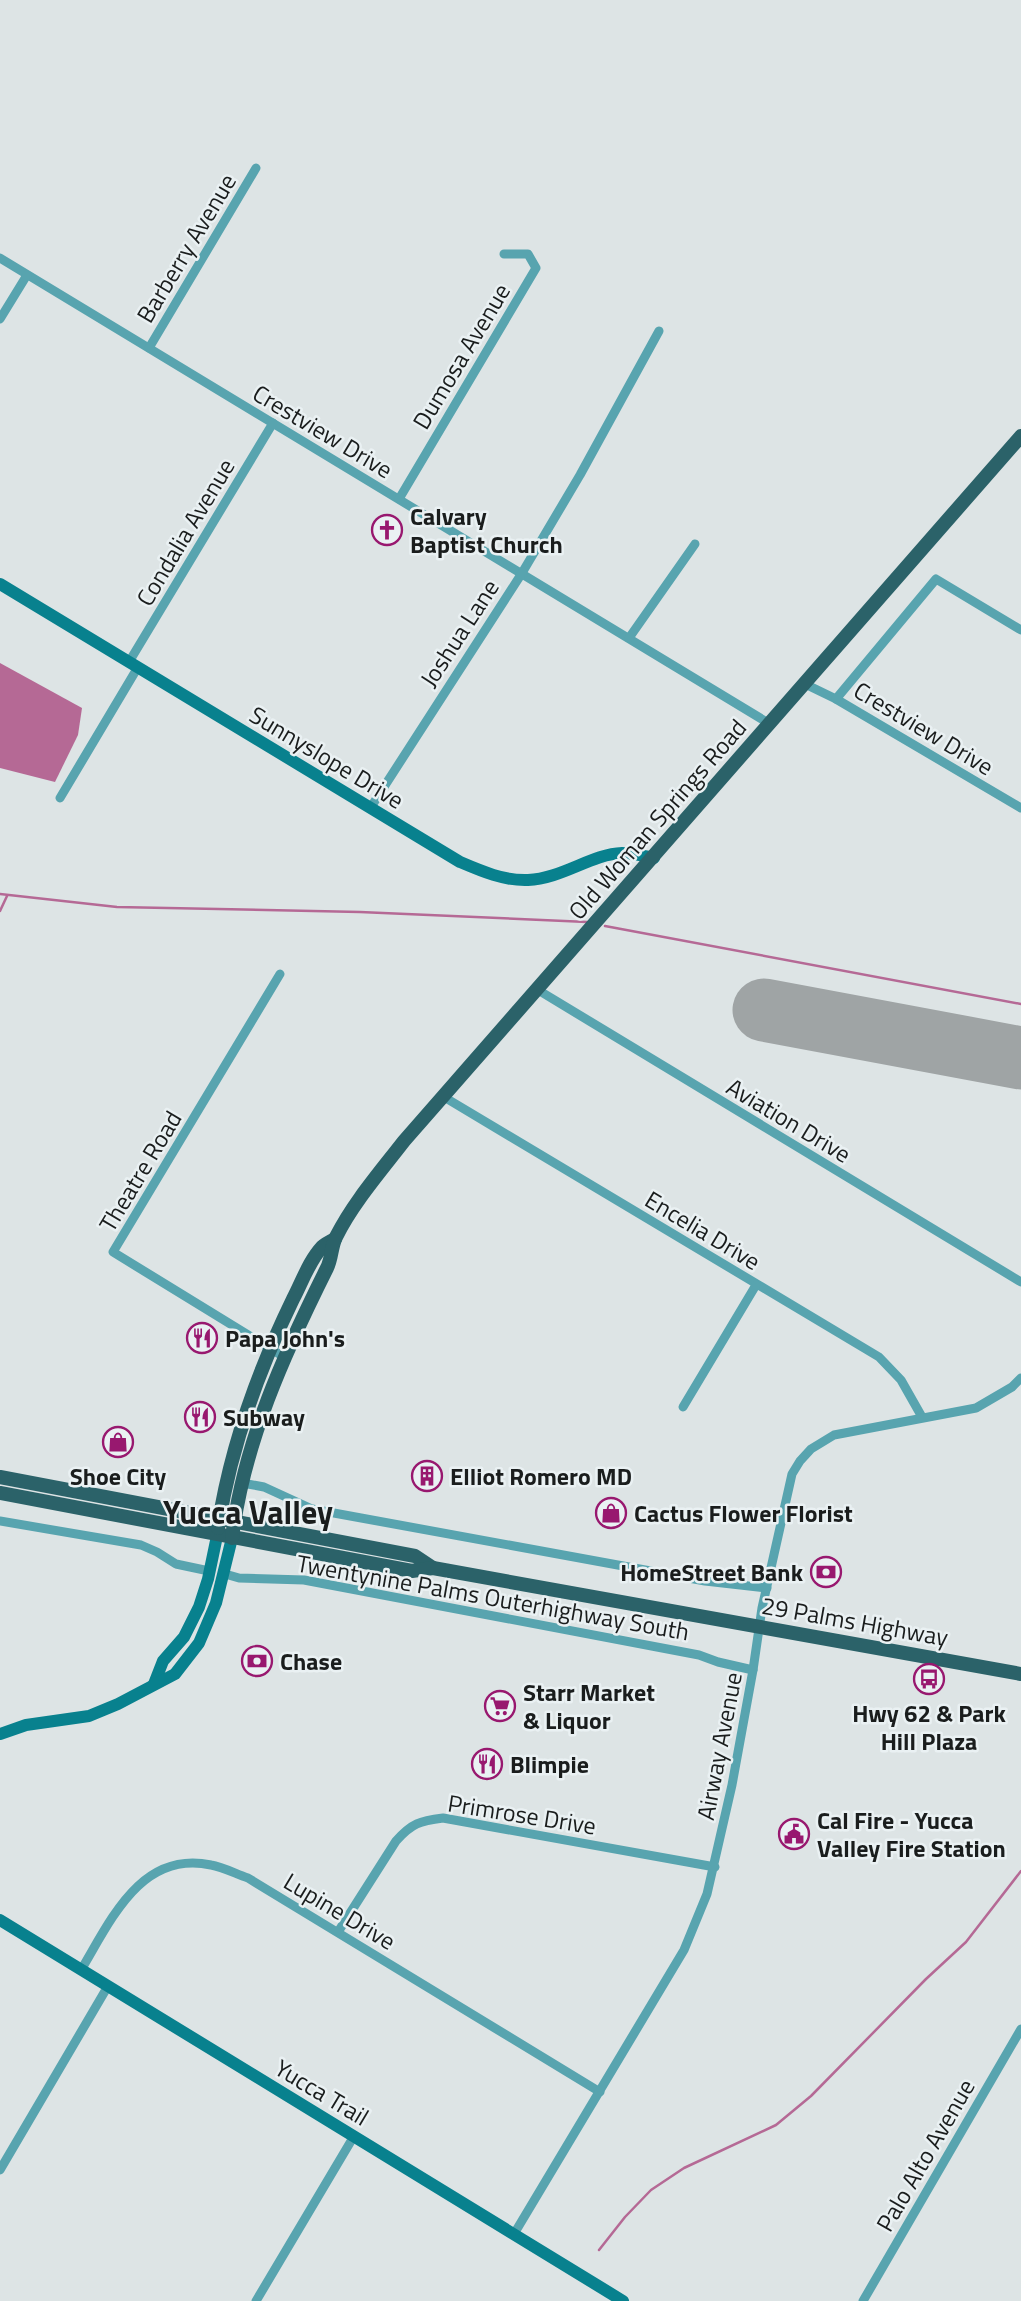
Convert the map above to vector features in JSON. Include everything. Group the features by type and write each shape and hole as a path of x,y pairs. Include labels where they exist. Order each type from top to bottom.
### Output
{"main road":[{"name":"Old Woman Springs Road","path":"225,1537 243,1426 277,1353 306,1273 323,1246 335,1239 368,1187 404,1142 1021,436"},
{"name":"Sunnyslope Drive","path":"0,584 460,862 481,871 510,879 529,880 556,876 620,853 654,858"},
{"name":"Old Woman Springs Road","path":"227,1520 242,1483 277,1353"},
{"name":"29 Palms Highway","path":"0,1477 415,1556 433,1568"},
{"name":"29 Palms Highway","path":"0,1493 412,1571 433,1568 1021,1674"},
{"path":"154,1684 163,1661 184,1637 199,1607 209,1571 225,1537"},
{"path":"0,1734 26,1725 89,1716 175,1674 199,1643 216,1603 225,1574 225,1537"},
{"name":"Yucca Trail","path":"0,1920 623,2301"}],"street":[{"name":"Barberry Avenue","path":"149,348 256,168"},
{"name":"Dumosa Avenue","path":"399,499 536,268 528,254 504,254"},
{"name":"Crestview Drive","path":"0,258 771,724"},
{"path":"0,319 27,275"},
{"name":"Joshua Lane","path":"371,807 522,573 580,475 659,331"},
{"name":"Condalia Avenue","path":"60,798 273,423"},
{"path":"629,638 695,544"},
{"path":"836,699 936,579 1021,630"},
{"name":"Crestview Drive","path":"806,684 1021,808"},
{"name":"Theatre Road","path":"277,1353 113,1252 280,974"},
{"name":"Aviation Drive","path":"538,990 1021,1282"},
{"name":"Encelia Drive","path":"444,1097 879,1357 901,1380 922,1417"},
{"path":"683,1407 756,1285"},
{"name":"Airway Avenue","path":"514,2234 684,1950 706,1896 715,1867 759,1628 792,1474 811,1449 834,1435 976,1408 1012,1387 1021,1378"},
{"path":"242,1483 264,1487 312,1509 705,1581 767,1588"},
{"path":"0,1521 141,1545 176,1564 209,1571"},
{"name":"Twentynine Palms Outerhighway South","path":"225,1574 239,1578 313,1581 699,1655 753,1670"},
{"name":"Primrose Drive","path":"338,1932 396,1841 407,1829 421,1821 443,1818 715,1867"},
{"name":"Lupine Drive","path":"81,1970 119,1907 135,1886 160,1870 185,1863 211,1865 248,1878 600,2092"},
{"path":"0,2169 108,1986"},
{"name":"Palo Alto Avenue","path":"863,2301 1021,2029"},
{"path":"256,2301 354,2136"}],"shaded area":[{"path":"0,663 82,708 78,735 55,782 0,768"}],"waterway":[{"path":"0,894 117,907 360,912 587,922"},
{"path":"0,911 7,896"},
{"path":"605,926 1021,1004"},
{"path":"599,2250 651,2190 684,2168 776,2125 811,2096 966,1942 1021,1871"}],"runway":[{"path":"764,1010 1021,1058"}],"place":[{"name":"Calvary Baptist Church","path":"387,530"},
{"name":"Papa John's","path":"202,1338"},
{"name":"Subway","path":"200,1417"},
{"name":"Shoe City","path":"118,1442"},
{"name":"Elliot Romero MD","path":"427,1476"},
{"name":"Cactus Flower Florist","path":"611,1513"},
{"name":"HomeStreet Bank","path":"826,1572"},
{"name":"Chase","path":"257,1661"},
{"name":"Hwy 62 & Park Hill Plaza","path":"929,1679"},
{"name":"Starr Market & Liquor","path":"500,1706"},
{"name":"Blimpie","path":"487,1764"},
{"name":"Cal Fire - Yucca Valley Fire Station","path":"794,1834"}],"district":[{"name":"Yucca Valley","path":"248,1512"}]}
